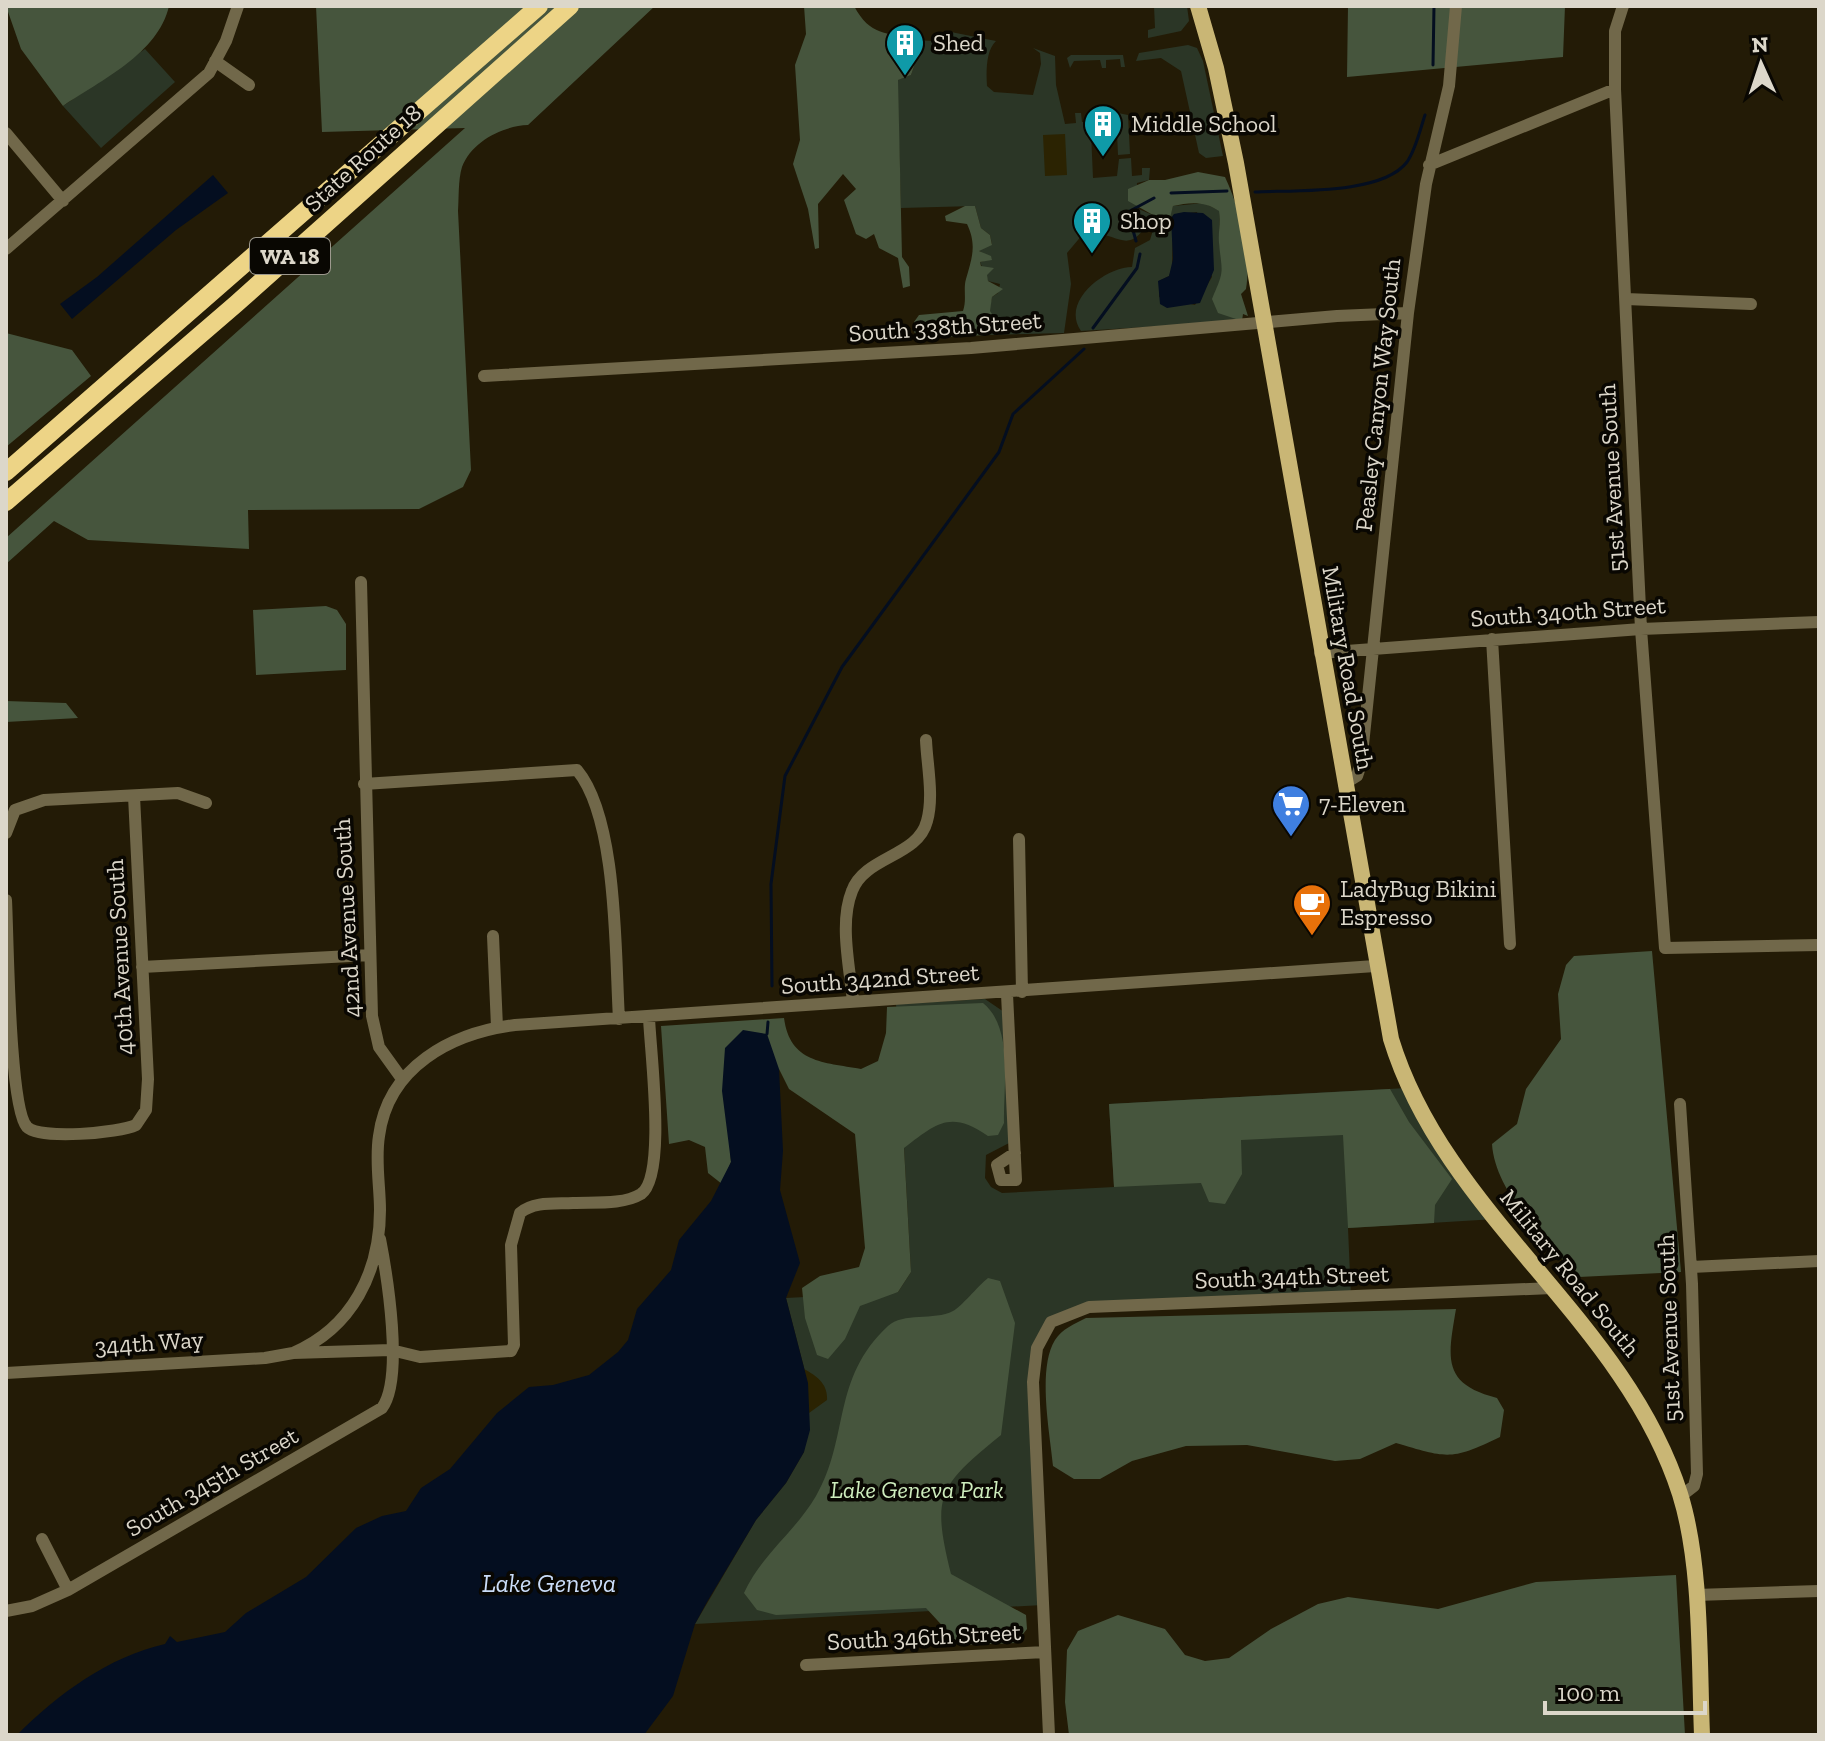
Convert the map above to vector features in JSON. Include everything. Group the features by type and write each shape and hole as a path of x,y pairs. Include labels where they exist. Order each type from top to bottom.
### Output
{"highway":[{"name":"State Route 18","path":"6,472 539,6"},
{"name":"State Route 18","path":"6,502 236,304 570,6"}],"main road":[{"name":"Military Road South","path":"1198,6 1225,108 1375,966 1391,1039 1407,1088 1448,1157 1618,1368 1645,1413 1681,1496 1696,1595 1702,1735"}],"street":[{"path":"6,249 195,86 215,61 238,6"},
{"name":"Peasley Canyon Way South","path":"1344,784 1360,771 1408,313 1429,165 1449,86 1456,6"},
{"name":"51st Avenue South","path":"1623,6 1615,31 1615,89 1641,629 1665,948 1819,945"},
{"path":"215,61 249,85"},
{"path":"1429,165 1615,89"},
{"path":"6,133 63,201"},
{"path":"1626,299 1751,304"},
{"name":"South 338th Street","path":"484,376 971,348 1337,316 1408,313"},
{"name":"42nd Avenue South","path":"361,582 364,784 376,1038 383,1055 402,1079"},
{"name":"South 340th Street","path":"1320,653 1374,646 1641,629 1819,622"},
{"path":"1492,639 1510,944"},
{"path":"853,1002 848,906 852,889 872,867 913,843 927,822 926,740"},
{"path":"364,784 577,770 587,782 610,868 619,1019"},
{"path":"6,833 11,816 20,805 38,801 183,793 206,803"},
{"name":"40th Avenue South","path":"6,900 16,1090 21,1119 30,1130 48,1134 125,1129 136,1125 143,1116 148,1079 134,796"},
{"path":"1019,839 1022,992"},
{"path":"493,936 497,1027"},
{"path":"142,967 370,955"},
{"name":"South 342nd Street","path":"402,1079 427,1056 453,1041 497,1027 1007,994 1375,966"},
{"path":"1007,994 1015,1153"},
{"path":"293,1353 391,1350 420,1357 511,1351 514,1345 510,1255 513,1228 520,1213 539,1205 627,1199 648,1187 655,1159 649,1017"},
{"path":"391,1350 379,1232 379,1134 387,1106 402,1079"},
{"name":"51st Avenue South","path":"1680,1104 1691,1267 1697,1474 1694,1486 1681,1496"},
{"path":"293,1353 335,1327 359,1299 379,1232"},
{"path":"1691,1267 1819,1261"},
{"name":"South 344th Street","path":"1045,1652 1033,1398 1034,1363 1051,1322 1064,1314 1089,1307 1552,1288"},
{"name":"South 345th Street","path":"6,1611 50,1599 68,1590 379,1410 387,1401 391,1350"},
{"name":"344th Way","path":"6,1373 265,1358 293,1353"},
{"path":"42,1539 68,1590"},
{"path":"1696,1595 1819,1591"},
{"path":"1045,1652 1049,1735"},
{"name":"South 346th Street","path":"806,1665 1045,1652"}],"green space":[{"path":"6,6 169,6 163,23 141,52 63,106 21,49"},
{"path":"316,6 655,6 528,125 509,128 489,137 473,150 462,167 458,211 471,470 463,487 419,509 248,510 249,549 88,540 54,521 6,564 6,538 465,128 322,132"},
{"path":"804,6 854,6 873,28 915,40 920,49 911,75 898,80 902,257 909,267 910,286 903,288 898,258 879,248 874,234 866,239 856,234 844,200 856,189 843,174 818,204 819,248 815,249 808,209 793,164 800,140 795,65 806,34"},
{"path":"1154,6 1187,6 1189,21 1181,31 1148,38 1148,30 1155,28"},
{"path":"1348,6 1565,6 1563,57 1347,77"},
{"path":"951,32 996,41 988,56 987,68 987,86 994,92 1033,95 1041,64 1040,53 1033,48 1055,56 1056,85 1065,124 1076,123 1075,113 1081,113 1082,122 1105,122 1105,131 1091,132 1093,178 1117,176 1119,159 1131,158 1132,176 1142,175 1142,168 1150,168 1149,180 1137,183 1136,208 1153,215 1144,229 1129,240 1083,234 1067,253 1071,284 1064,333 988,335 997,322 989,311 992,297 998,293 1000,284 988,281 980,262 992,259 978,250 992,244 990,235 981,228 975,206 901,208 897,80 911,75 920,49 915,40 933,41"},
{"path":"1188,45 1197,48 1203,61 1223,156 1206,158 1199,153 1181,71 1161,58 1136,61 1139,53"},
{"path":"145,49 175,82 101,148 63,106"},
{"path":"1071,55 1123,55 1125,67 1121,67 1120,59 1106,60 1106,68 1102,68 1100,60 1074,61 1070,68 1067,58"},
{"path":"1118,113 1128,115 1130,154 1118,155 1117,133 1108,131 1107,122 1116,121"},
{"path":"1198,172 1225,177 1240,217 1247,261 1246,289 1241,294 1248,316 1243,314 1242,321 1218,313 1212,299 1222,271 1219,211 1203,204 1173,206 1169,222 1158,223 1153,215 1128,201 1128,189 1149,180 1165,180"},
{"path":"1204,203 1220,211 1219,241 1224,273 1219,284 1221,311 1242,321 1081,331 1076,320 1076,308 1081,298 1099,279 1132,267 1135,248 1150,240 1156,220 1168,222 1173,206","holes":["1197,212 1212,277 1195,305 1159,297 1159,281 1169,276 1172,268 1173,215"]},
{"path":"965,206 975,206 981,228 990,235 992,245 979,251 991,256 992,260 980,262 981,266 994,268 987,275 988,281 1003,289 992,297 990,311 997,322 988,335 921,338 914,332 914,322 919,315 963,311 972,238 967,224 946,221 945,216"},
{"path":"6,333 72,350 91,376 6,447"},
{"path":"326,606 337,610 346,624 346,670 256,675 253,610"},
{"path":"6,701 66,703 78,718 6,722"},
{"path":"1652,951 1681,1272 1579,1277 1538,1233 1512,1198 1495,1162 1492,1144 1517,1124 1526,1089 1561,1039 1558,994 1566,965 1574,956"},
{"name":"Lake Geneva Park","path":"985,999 1004,1012 1011,1142 986,1155 985,1178 991,1187 1002,1193 1114,1187 1109,1104 1407,1088 1496,1219 1348,1228 1351,1297 1064,1314 1037,1348 1043,1605 695,1624 756,1520 786,1483 804,1452 808,1383 786,1298 898,1292 911,1272 896,1004"},
{"path":"983,1003 993,1014 1003,1042 1004,1123 998,1135 988,1136 963,1123 944,1123 904,1148 911,1272 898,1292 860,1306 845,1339 828,1359 817,1355 805,1318 802,1288 820,1276 859,1267 865,1248 855,1134 789,1089 779,1069 730,1148 731,1162 722,1184 708,1173 705,1147 689,1140 669,1144 661,1026 784,1018 793,1044 810,1058 861,1069 878,1061 886,1033 887,1007"},
{"path":"1390,1089 1409,1122 1452,1179 1435,1205 1434,1223 1348,1228 1343,1135 1241,1140 1242,1174 1225,1204 1209,1202 1201,1183 1114,1187 1109,1104"},
{"path":"988,1278 1000,1281 1015,1323 1001,1435 953,1480 945,1494 942,1526 951,1574 1026,1615 1027,1629 1016,1643 960,1645 926,1608 776,1615 757,1610 744,1593 759,1567 816,1496 834,1452 849,1388 870,1346 894,1322 953,1311"},
{"path":"1456,1309 1451,1341 1452,1366 1466,1385 1497,1398 1504,1410 1500,1437 1470,1450 1438,1454 1396,1443 1360,1459 1335,1461 1247,1445 1186,1446 1132,1461 1100,1479 1074,1479 1053,1466 1046,1402 1050,1352 1061,1333 1086,1318"},
{"path":"1676,1575 1685,1735 1069,1735 1065,1702 1067,1650 1078,1631 1118,1615 1165,1629 1185,1655 1205,1661 1229,1658 1271,1629 1318,1604 1348,1597 1438,1609 1536,1582"}],"sand":[{"path":"1065,134 1067,175 1045,176 1043,135"},
{"path":"804,1369 821,1381 827,1394 827,1400 809,1413"}],"water":[{"path":"213,175 228,193 176,230 72,319 60,304 97,277"},
{"path":"1184,212 1203,213 1212,220 1214,270 1200,303 1167,308 1160,304 1158,281 1169,276 1173,259 1171,218"},
{"name":"Lake Geneva","path":"743,1030 767,1034 779,1069 783,1151 780,1190 800,1263 786,1298 808,1383 810,1430 804,1452 786,1483 756,1520 695,1624 673,1696 644,1735 17,1735 49,1705 85,1679 124,1658 165,1644 170,1636 177,1642 225,1632 246,1613 306,1577 356,1528 382,1516 406,1511 421,1488 450,1469 497,1413 529,1387 553,1385 589,1375 618,1352 628,1340 637,1309 671,1270 679,1240 711,1201 731,1162 722,1091 725,1048"}],"waterway":[{"path":"1433,65 1434,6"},
{"path":"1255,192 1336,189 1395,173 1407,162 1425,115"},
{"path":"1171,193 1227,191"},
{"path":"1136,241 1128,212 1154,198"},
{"path":"1093,328 1137,268 1140,254"},
{"path":"772,986 771,884 785,776 842,667 999,452 1013,414 1084,349"},
{"path":"767,1034 768,1022"}],"place":[{"name":"Shed","path":"905,77"},
{"name":"Middle School","path":"1103,158"},
{"name":"Shop","path":"1092,255"},
{"name":"7-Eleven","path":"1291,838"},
{"name":"LadyBug Bikini Espresso","path":"1312,937"}]}
